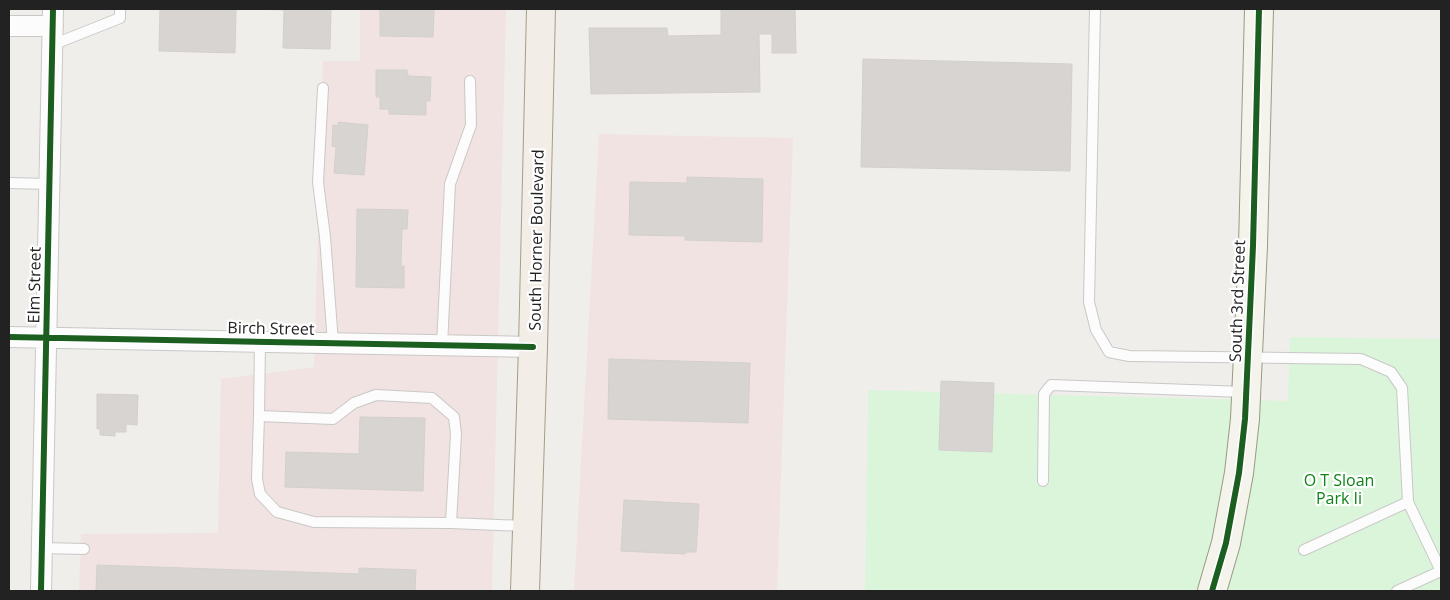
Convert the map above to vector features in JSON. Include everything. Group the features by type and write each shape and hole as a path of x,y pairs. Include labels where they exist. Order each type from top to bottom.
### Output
{"main road":[{"name":"South Horner Boulevard","path":"524,591 533,347 541,9"}],"street":[{"name":"South 3rd Street","path":"1212,591 1226,543 1239,473 1246,392 1253,246 1259,9"},
{"path":"9,26 53,27"},
{"name":"Elm Street","path":"41,591 53,27"},
{"name":"Birch Street","path":"9,337 533,347"}],"lane":[{"path":"53,27 120,18 120,9"},
{"path":"1095,9 1089,302 1096,330 1109,352 1129,356 1361,359 1391,372 1402,388 1408,502 1441,571 1397,591"},
{"path":"442,345 450,184 471,125 470,81"},
{"path":"323,88 318,182 325,237 333,343"},
{"path":"9,183 50,184"},
{"path":"260,342 257,479 260,494 277,512 314,522 451,523 527,526"},
{"path":"1043,481 1044,394 1051,385 1246,392"},
{"path":"259,416 333,419 354,403 376,395 432,398 454,417 456,434 451,523"},
{"path":"1304,550 1408,502"},
{"path":"42,548 84,549"}],"shaded area":[{"path":"360,9 506,9 492,591 79,591 81,534 218,533 221,379 314,367 323,61 360,61"},
{"path":"599,134 793,138 777,591 574,591"}],"green space":[{"name":"O T Sloan Park Ii","path":"1290,337 1441,339 1441,591 865,591 868,390 1288,401"}],"building":[{"path":"160,9 236,9 235,53 159,51"},
{"path":"253,9 331,9 330,49 283,48 284,10"},
{"path":"380,9 434,9 433,37 380,36"},
{"path":"721,9 795,9 796,53 772,53 772,34 759,34 760,92 591,94 589,28 667,28 668,36 721,35"},
{"path":"863,59 1072,64 1070,171 861,167"},
{"path":"376,70 407,70 408,76 431,77 430,101 426,101 426,115 389,114 389,109 380,109 380,97 376,97"},
{"path":"338,122 368,125 364,175 334,173 336,147 332,146 333,125 338,126"},
{"path":"687,177 763,179 762,242 685,240 685,236 629,235 630,182 687,183"},
{"path":"357,209 408,210 407,229 402,229 401,266 404,266 404,288 356,287"},
{"path":"609,359 750,363 748,423 608,419"},
{"path":"941,381 994,383 992,452 939,450"},
{"path":"97,394 138,395 137,425 126,424 126,432 115,432 115,436 100,435 100,429 97,429"},
{"path":"360,417 425,418 423,491 285,487 286,452 359,454"},
{"path":"624,500 699,504 696,552 686,552 685,554 621,551"},
{"path":"97,565 359,574 359,568 416,570 415,591 96,591"}],"cycle path":[{"path":"41,591 53,9"},
{"path":"1212,591 1226,543 1239,473 1245,419 1253,246 1259,9"},
{"path":"9,337 533,347"}]}
